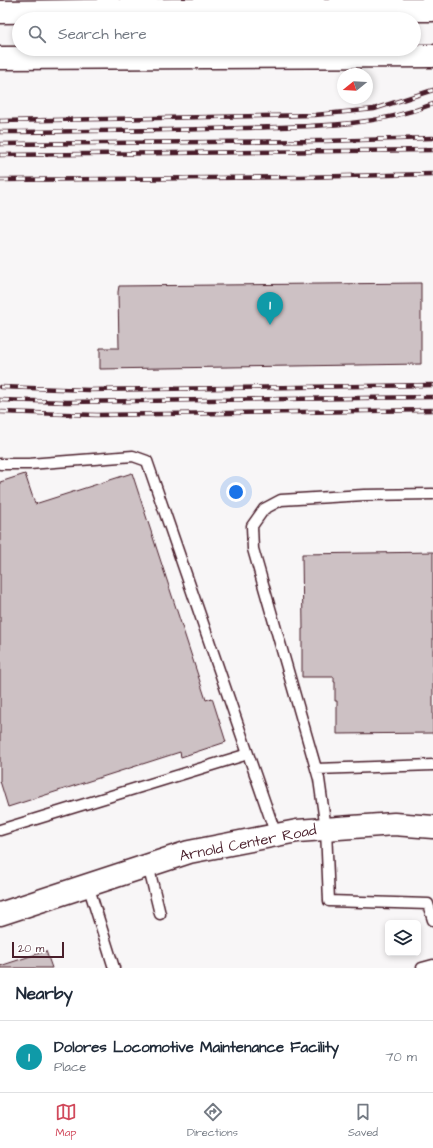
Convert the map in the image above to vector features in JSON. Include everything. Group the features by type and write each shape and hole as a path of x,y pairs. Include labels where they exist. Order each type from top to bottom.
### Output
{"main road":[{"path":"0,12 131,10 252,5 433,10"},
{"path":"0,58 44,56"},
{"path":"421,56 433,56"},
{"name":"Arnold Center Road","path":"0,914 189,852 297,831 394,824 433,827"}],"lane":[{"path":"0,464 29,464 133,456 147,461 276,835"},
{"path":"433,494 364,494 280,500 264,509 252,526 253,549 319,779 326,829 329,901 428,904 433,920"},
{"path":"0,830 248,754"},
{"path":"316,768 433,765"},
{"path":"148,865 160,914"},
{"path":"88,885 114,968"},
{"path":"422,968 433,965"}],"building":[{"path":"421,283 421,364 100,369 100,348 119,348 119,286"},
{"path":"132,473 206,700 212,698 226,742 181,757 180,752 8,807 0,781 0,482 25,474 35,504"},
{"path":"433,552 433,733 337,734 337,701 335,701 334,677 302,677 302,554"},
{"path":"46,951 52,968 0,968 0,966"}],"railway":[{"path":"0,121 315,115 374,109 433,90"},
{"path":"0,132 181,130 314,126 363,122 386,118 433,104"},
{"path":"0,144 324,141 433,138"},
{"path":"0,155 433,150"},
{"path":"0,180 433,174"},
{"path":"0,387 89,390 433,385"},
{"path":"0,400 67,402 433,397"},
{"path":"0,412 97,415 433,410"}],"place":[{"name":"Dolores Locomotive Maintenance Facility","path":"270,325"}]}
